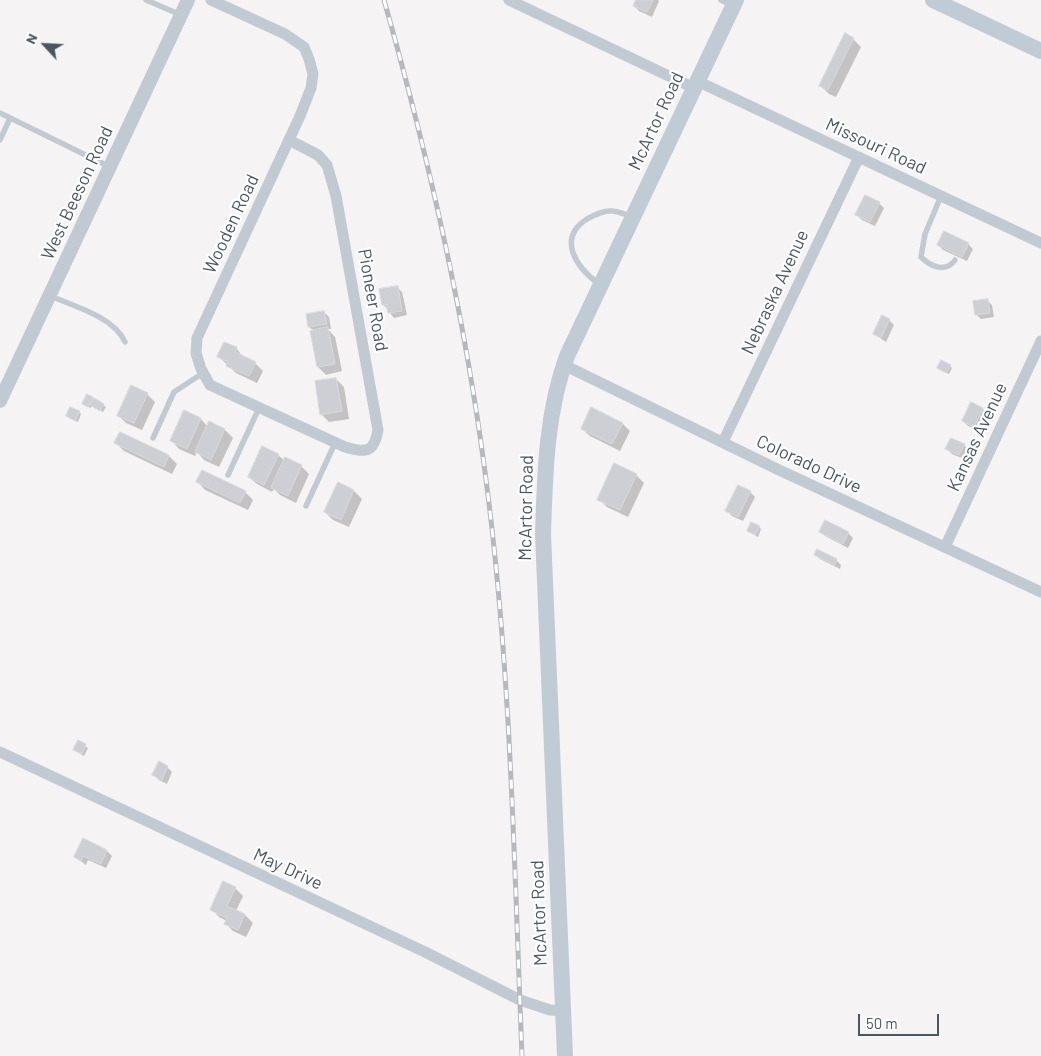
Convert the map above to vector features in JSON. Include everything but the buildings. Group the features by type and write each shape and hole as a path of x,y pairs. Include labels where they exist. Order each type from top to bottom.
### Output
{"main road":[{"path":"933,0 1041,51"},
{"name":"McArtor Road","path":"565,1056 543,534 546,460 552,408 564,365 695,85 730,2"}],"street":[{"name":"West Beeson Road","path":"0,401 188,0"},
{"name":"Wooden Road","path":"211,0 285,34 304,47 313,74 311,88 289,140 197,338 196,353 210,385 335,443"},
{"name":"Missouri Road","path":"509,0 859,157 1041,243"},
{"name":"Pioneer Road","path":"289,140 318,156 327,165 336,196 378,430 376,443 370,449 358,451 335,443"},
{"name":"Nebraska Avenue","path":"723,442 859,157"},
{"name":"Kansas Avenue","path":"945,547 1041,341"},
{"name":"Colorado Drive","path":"564,365 1041,592"},
{"name":"May Drive","path":"0,752 425,952 520,1000 550,1010 563,1011"}],"lane":[{"path":"146,0 181,15"},
{"path":"0,113 110,167"},
{"path":"0,140 10,118"},
{"path":"941,196 925,234 921,257 925,261 944,269 950,267 955,260"},
{"path":"601,285 589,276 572,254 572,236 581,223 596,214 612,210 633,217"},
{"path":"50,296 101,318 114,326 121,333 125,342"},
{"path":"153,438 174,392 203,372"},
{"path":"228,475 259,408"},
{"path":"306,506 335,443"}],"railway":[{"path":"384,0 430,175 443,234 467,353 485,472 501,617 506,690 514,836 522,1056"}]}
